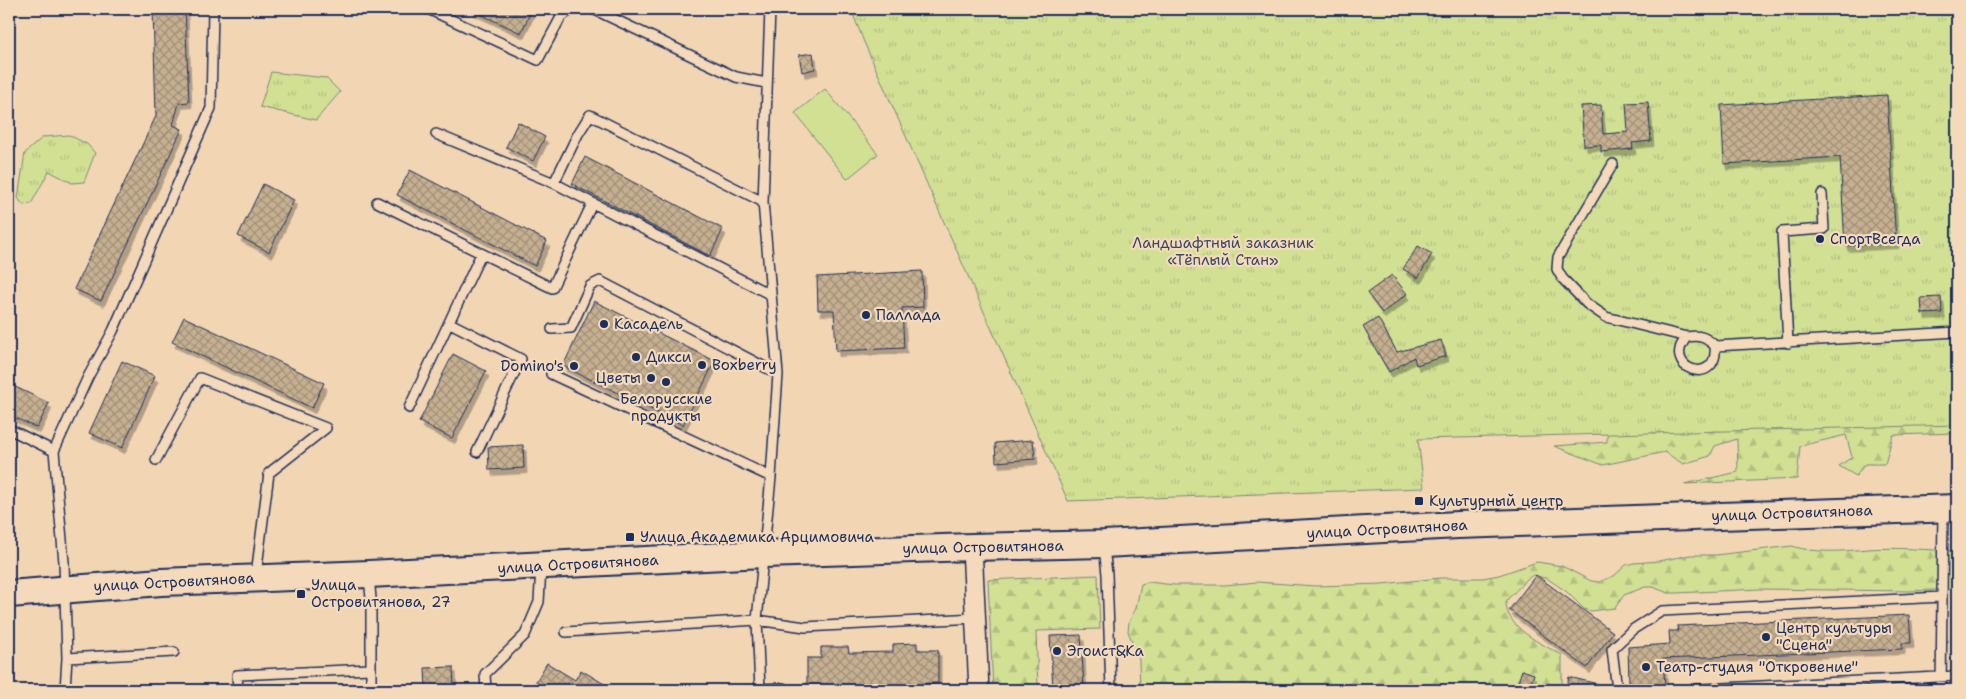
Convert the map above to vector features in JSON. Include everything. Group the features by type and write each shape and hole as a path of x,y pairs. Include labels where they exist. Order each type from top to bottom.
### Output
{"main road":[{"name":"улица Островитянова","path":"9,594 65,588 161,582 542,566 764,554 972,546 1104,544 1458,525 1950,508"}],"street":[{"path":"972,546 979,690"}],"lane":[{"path":"65,690 67,658 65,588 54,451 88,377 112,332 211,108 213,9"},
{"path":"428,9 538,60 561,17 572,9"},
{"path":"593,9 736,77 766,83"},
{"path":"770,9 763,202 778,374 771,478 757,620 760,690 783,688 785,690"},
{"path":"554,183 578,134 590,115 763,202"},
{"path":"436,134 554,183 771,295"},
{"path":"1612,164 1558,257 1557,269 1562,278 1586,304 1606,317 1687,337 1698,335 1708,339 1715,346 1716,356 1712,365 1702,371 1686,367 1680,359 1679,351 1687,337"},
{"path":"1788,343 1782,232 1824,229 1822,194"},
{"path":"377,202 552,288 592,204"},
{"path":"409,408 482,254"},
{"path":"552,329 571,328 590,286 600,281 778,374"},
{"path":"450,323 521,360 477,452"},
{"path":"1715,346 1957,332"},
{"path":"551,374 771,478"},
{"path":"156,460 200,378 326,428 270,473 255,578"},
{"path":"9,429 54,451"},
{"path":"1941,690 1942,597 1950,508"},
{"path":"1104,544 1107,574 1111,690"},
{"path":"486,690 485,674 525,635 539,602 542,566"},
{"path":"369,574 371,600 371,690"},
{"path":"1617,690 1612,649 1632,630 1662,611 1942,597"},
{"path":"566,632 757,620 805,627 976,618"},
{"path":"67,658 174,652"},
{"path":"238,690 238,675 370,669"},
{"path":"1684,690 1957,676"}],"green space":[{"name":"Ландшафтный заказник «Тёплый Стан»","path":"851,9 1957,9 1957,425 1418,439 1424,488 1068,501"},
{"path":"271,72 326,78 340,92 316,120 260,107"},
{"path":"825,89 878,154 847,179 795,113"},
{"path":"69,135 87,144 95,153 84,182 72,183 49,171 31,204 23,205 18,198 25,153 43,137"},
{"path":"1957,385 1957,433 1893,435 1885,464 1865,464 1856,476 1839,466 1852,457 1846,435 1800,446 1797,479 1684,484 1738,472 1737,439 1715,446 1710,456 1683,464 1665,452 1603,465 1554,446 1607,442 1608,406"},
{"path":"1792,546 1820,551 1890,548 1957,551 1957,589 1909,591 1760,589 1668,593 1653,587 1645,587 1624,595 1615,608 1591,611 1584,609 1567,592 1548,579 1533,575 1506,601 1507,611 1518,627 1526,634 1562,655 1562,687 1558,690 1140,690 1139,660 1128,631 1129,622 1136,608 1141,584 1149,582 1174,585 1225,585 1257,582 1315,586 1382,584 1440,578 1483,578 1499,575 1537,562 1562,566 1591,581 1599,582 1614,576 1626,565 1634,563 1659,561 1690,555 1716,555"},
{"path":"1098,575 1100,629 1036,631 1038,688 993,690 988,580"}],"building":[{"path":"153,9 185,9 189,102 179,103 173,125 182,129 101,301 74,289 156,116"},
{"path":"469,9 532,9 521,33"},
{"path":"813,53 815,69 802,72 799,55"},
{"path":"1887,95 1896,243 1845,246 1840,157 1724,164 1721,105"},
{"path":"1648,102 1651,141 1632,143 1633,149 1601,152 1601,145 1584,146 1581,106 1601,105 1603,134 1628,132 1626,103"},
{"path":"518,122 545,137 533,161 506,147"},
{"path":"585,157 723,229 710,256 572,184"},
{"path":"410,170 547,241 535,266 397,195"},
{"path":"263,184 294,200 269,252 238,236"},
{"path":"1418,246 1432,254 1418,278 1403,269"},
{"path":"922,271 923,307 902,308 904,348 836,351 834,310 818,310 817,277"},
{"path":"1392,275 1407,294 1382,313 1367,293"},
{"path":"1941,297 1942,313 1922,314 1921,298"},
{"path":"594,301 715,361 683,425 563,366"},
{"path":"184,317 324,383 312,408 172,342"},
{"path":"1378,318 1397,352 1441,340 1446,356 1416,365 1414,357 1389,372 1363,327"},
{"path":"453,354 486,371 452,438 419,422"},
{"path":"122,361 155,376 122,448 89,433"},
{"path":"9,384 49,403 37,428 9,415"},
{"path":"1033,440 1035,459 996,462 995,443"},
{"path":"523,445 524,468 489,470 488,447"},
{"path":"1536,575 1613,632 1587,668 1509,610"},
{"path":"1909,615 1911,643 1902,643 1902,649 1663,659 1665,686 1633,687 1629,683 1628,647 1670,644 1669,631 1678,631 1677,626"},
{"path":"1081,635 1084,690 1053,690 1050,636"},
{"path":"917,643 917,650 938,650 938,683 919,684 919,690 901,690 901,687 852,688 852,690 835,690 835,688 807,689 807,658 821,658 821,647 848,647 849,653 893,652 893,644"},
{"path":"547,663 575,680 581,670 614,690 531,690"},
{"path":"453,667 454,690 426,690 425,668"},
{"path":"1522,670 1534,674 1529,690 1517,685"},
{"path":"1569,677 1606,686 1605,690 1566,690"}],"place":[{"name":"СпортВсегда","path":"1820,239"},
{"name":"Паллада","path":"866,315"},
{"name":"Касадель","path":"604,324"},
{"name":"Дикси","path":"636,357"},
{"name":"Boxberry","path":"702,365"},
{"name":"Domino's","path":"574,366"},
{"name":"Цветы","path":"651,378"},
{"name":"Белорусские продукты","path":"666,382"},
{"name":"Культурный центр","path":"1419,501"},
{"name":"Улица Академика Арцимовича","path":"630,537"},
{"name":"Улица Островитянова, 27","path":"301,594"},
{"name":"Центр культуры \"Сцена\"","path":"1766,637"},
{"name":"Эгоист&Ка","path":"1057,651"},
{"name":"Театр-студия \"Откровение\"","path":"1646,667"}]}
